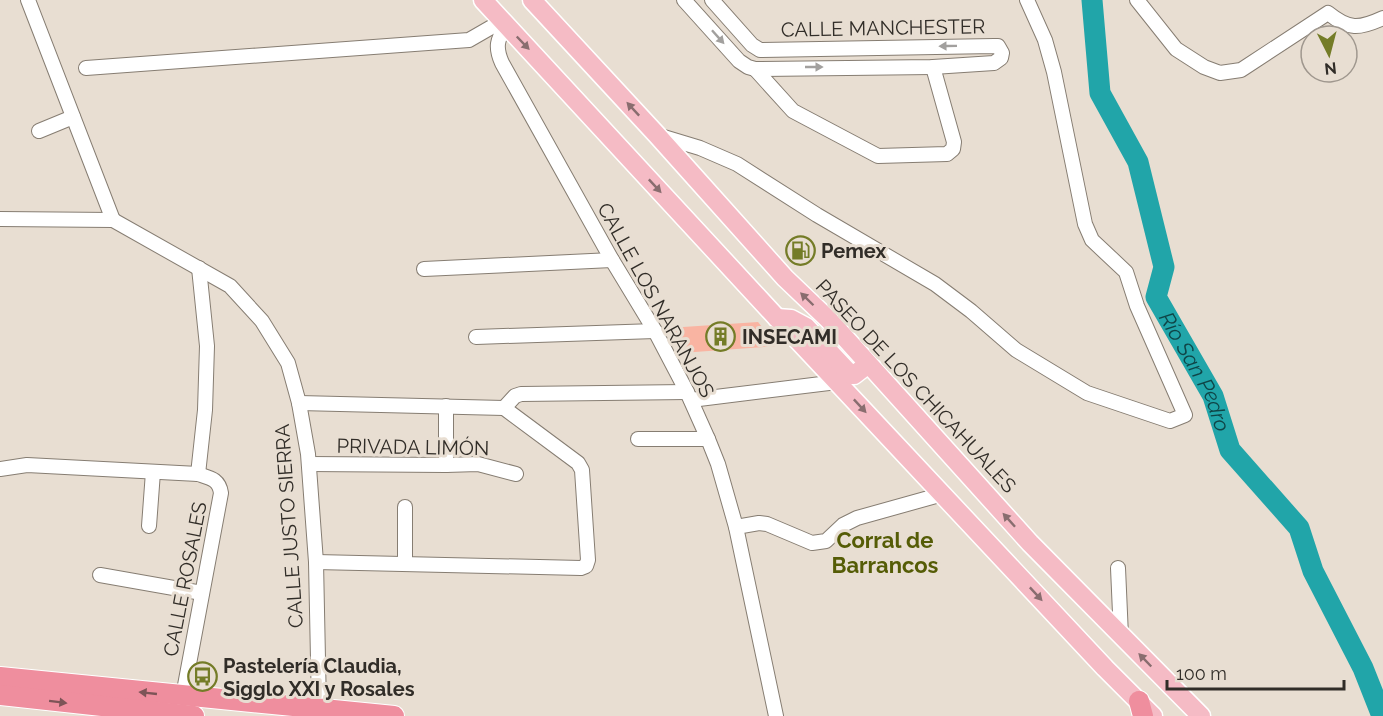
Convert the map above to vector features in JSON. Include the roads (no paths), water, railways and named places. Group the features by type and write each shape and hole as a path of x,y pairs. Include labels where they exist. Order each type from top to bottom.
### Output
{"highway":[{"path":"0,677 114,705 183,696 394,716"},
{"path":"0,695 114,705 194,716"}],"main road":[{"path":"483,0 777,318 944,494 1141,709 1153,716"},
{"name":"PASEO DE LOS CHICAHUALES","path":"531,0 657,135 785,278 829,320 867,365 1030,543 1202,716"},
{"path":"777,318 791,319 806,327 851,375 867,365"}],"street":[{"path":"28,0 113,220"},
{"path":"684,0 739,61 755,69 793,111 878,156 947,154 953,149 954,142 933,67"},
{"name":"CALLE MANCHESTER","path":"712,0 752,45 760,50 994,46 1001,49 1002,53 1001,58 994,63 933,67 755,69 760,50"},
{"path":"657,135 700,148 737,164 817,215 935,284 1016,350 1088,393 1170,421 1176,419 1185,415 1137,306 1126,272 1092,240 1085,224 1054,72 1045,40 1027,0"},
{"path":"1137,0 1176,49 1204,67 1220,73 1241,70 1328,13 1335,0"},
{"path":"1328,13 1340,23 1356,28 1383,18"},
{"path":"86,68 469,40 504,23"},
{"name":"CALLE LOS NARANJOS","path":"504,23 496,41 502,63 612,260 655,331 689,396 718,464 736,527 776,716"},
{"path":"776,91 786,67"},
{"path":"39,130 74,117"},
{"name":"CALLE JUSTO SIERRA","path":"0,219 113,220 230,286 262,321 288,363 299,403 309,464 316,562 319,708"},
{"path":"424,269 612,260"},
{"name":"CALLE ROSALES","path":"183,696 221,493 220,485 216,480 198,474 205,410 207,346 199,268"},
{"path":"476,337 655,331"},
{"path":"504,408 515,396 521,394 689,396 837,382"},
{"path":"299,403 504,408 578,463 582,470 588,560 586,566 316,562"},
{"path":"446,406 446,465"},
{"path":"638,439 708,439"},
{"name":"PRIVADA LIMÓN","path":"309,464 478,464 516,474"},
{"path":"0,469 27,465 198,474"},
{"path":"149,526 153,472"},
{"path":"736,527 767,524 812,543 826,541 843,525 857,518 944,494"},
{"path":"405,507 405,564"},
{"path":"1118,568 1121,636"},
{"path":"100,575 202,593"}],"waterway":[{"name":"Río San Pedro","path":"1092,0 1100,93 1138,162 1164,267 1156,297 1213,396 1230,450 1299,528 1313,571 1363,668 1382,716"}],"place":[{"name":"Pemex","path":"800,251"},
{"name":"INSECAMI","path":"721,337"},
{"name":"Pastelería Claudia, Sigglo XXI y Rosales","path":"202,677"}],"district":[{"name":"Corral de Barrancos","path":"885,552"}]}
